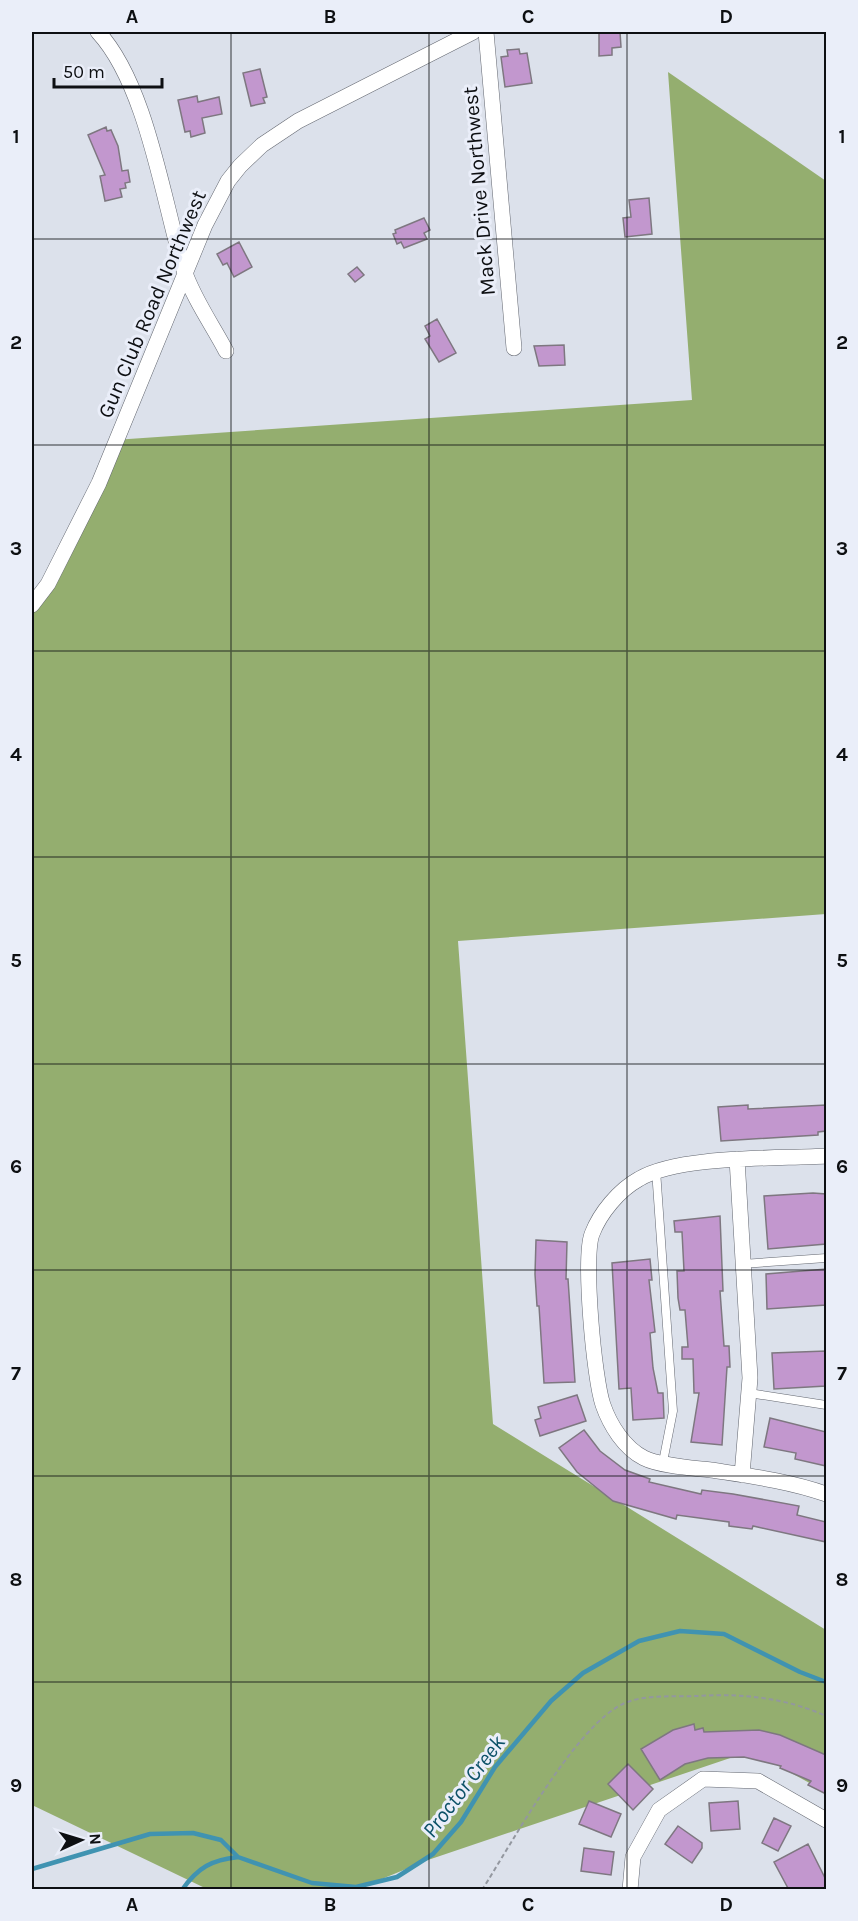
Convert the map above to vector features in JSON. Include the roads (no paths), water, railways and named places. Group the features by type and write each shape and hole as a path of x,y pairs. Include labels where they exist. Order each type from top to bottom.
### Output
{"street":[{"path":"98,32 124,71 147,132 185,273 226,351"},
{"name":"Gun Club Road Northwest","path":"32,605 48,584 99,483 205,225 228,182 262,146 298,121 473,32"},
{"name":"Mack Drive Northwest","path":"486,32 514,348"},
{"path":"826,1156 736,1159 656,1170 638,1179 609,1206 592,1234 588,1263 597,1374 603,1405 618,1436 644,1458 742,1474 826,1494"},
{"path":"736,1159 750,1378 742,1474"},
{"path":"630,1890 633,1857 659,1810 704,1779 758,1781 826,1820"}],"lane":[{"path":"656,1170 674,1411 663,1462"},
{"path":"742,1264 826,1258"},
{"path":"749,1393 826,1404"}],"waterway":[{"name":"Proctor Creek","path":"32,1869 150,1834 193,1833 221,1840 238,1857 312,1883 356,1887 397,1877 433,1854 461,1822 495,1767 551,1701 583,1673 639,1641 680,1631 724,1634 800,1672 826,1682"},
{"path":"182,1890 206,1866 238,1857"}]}
